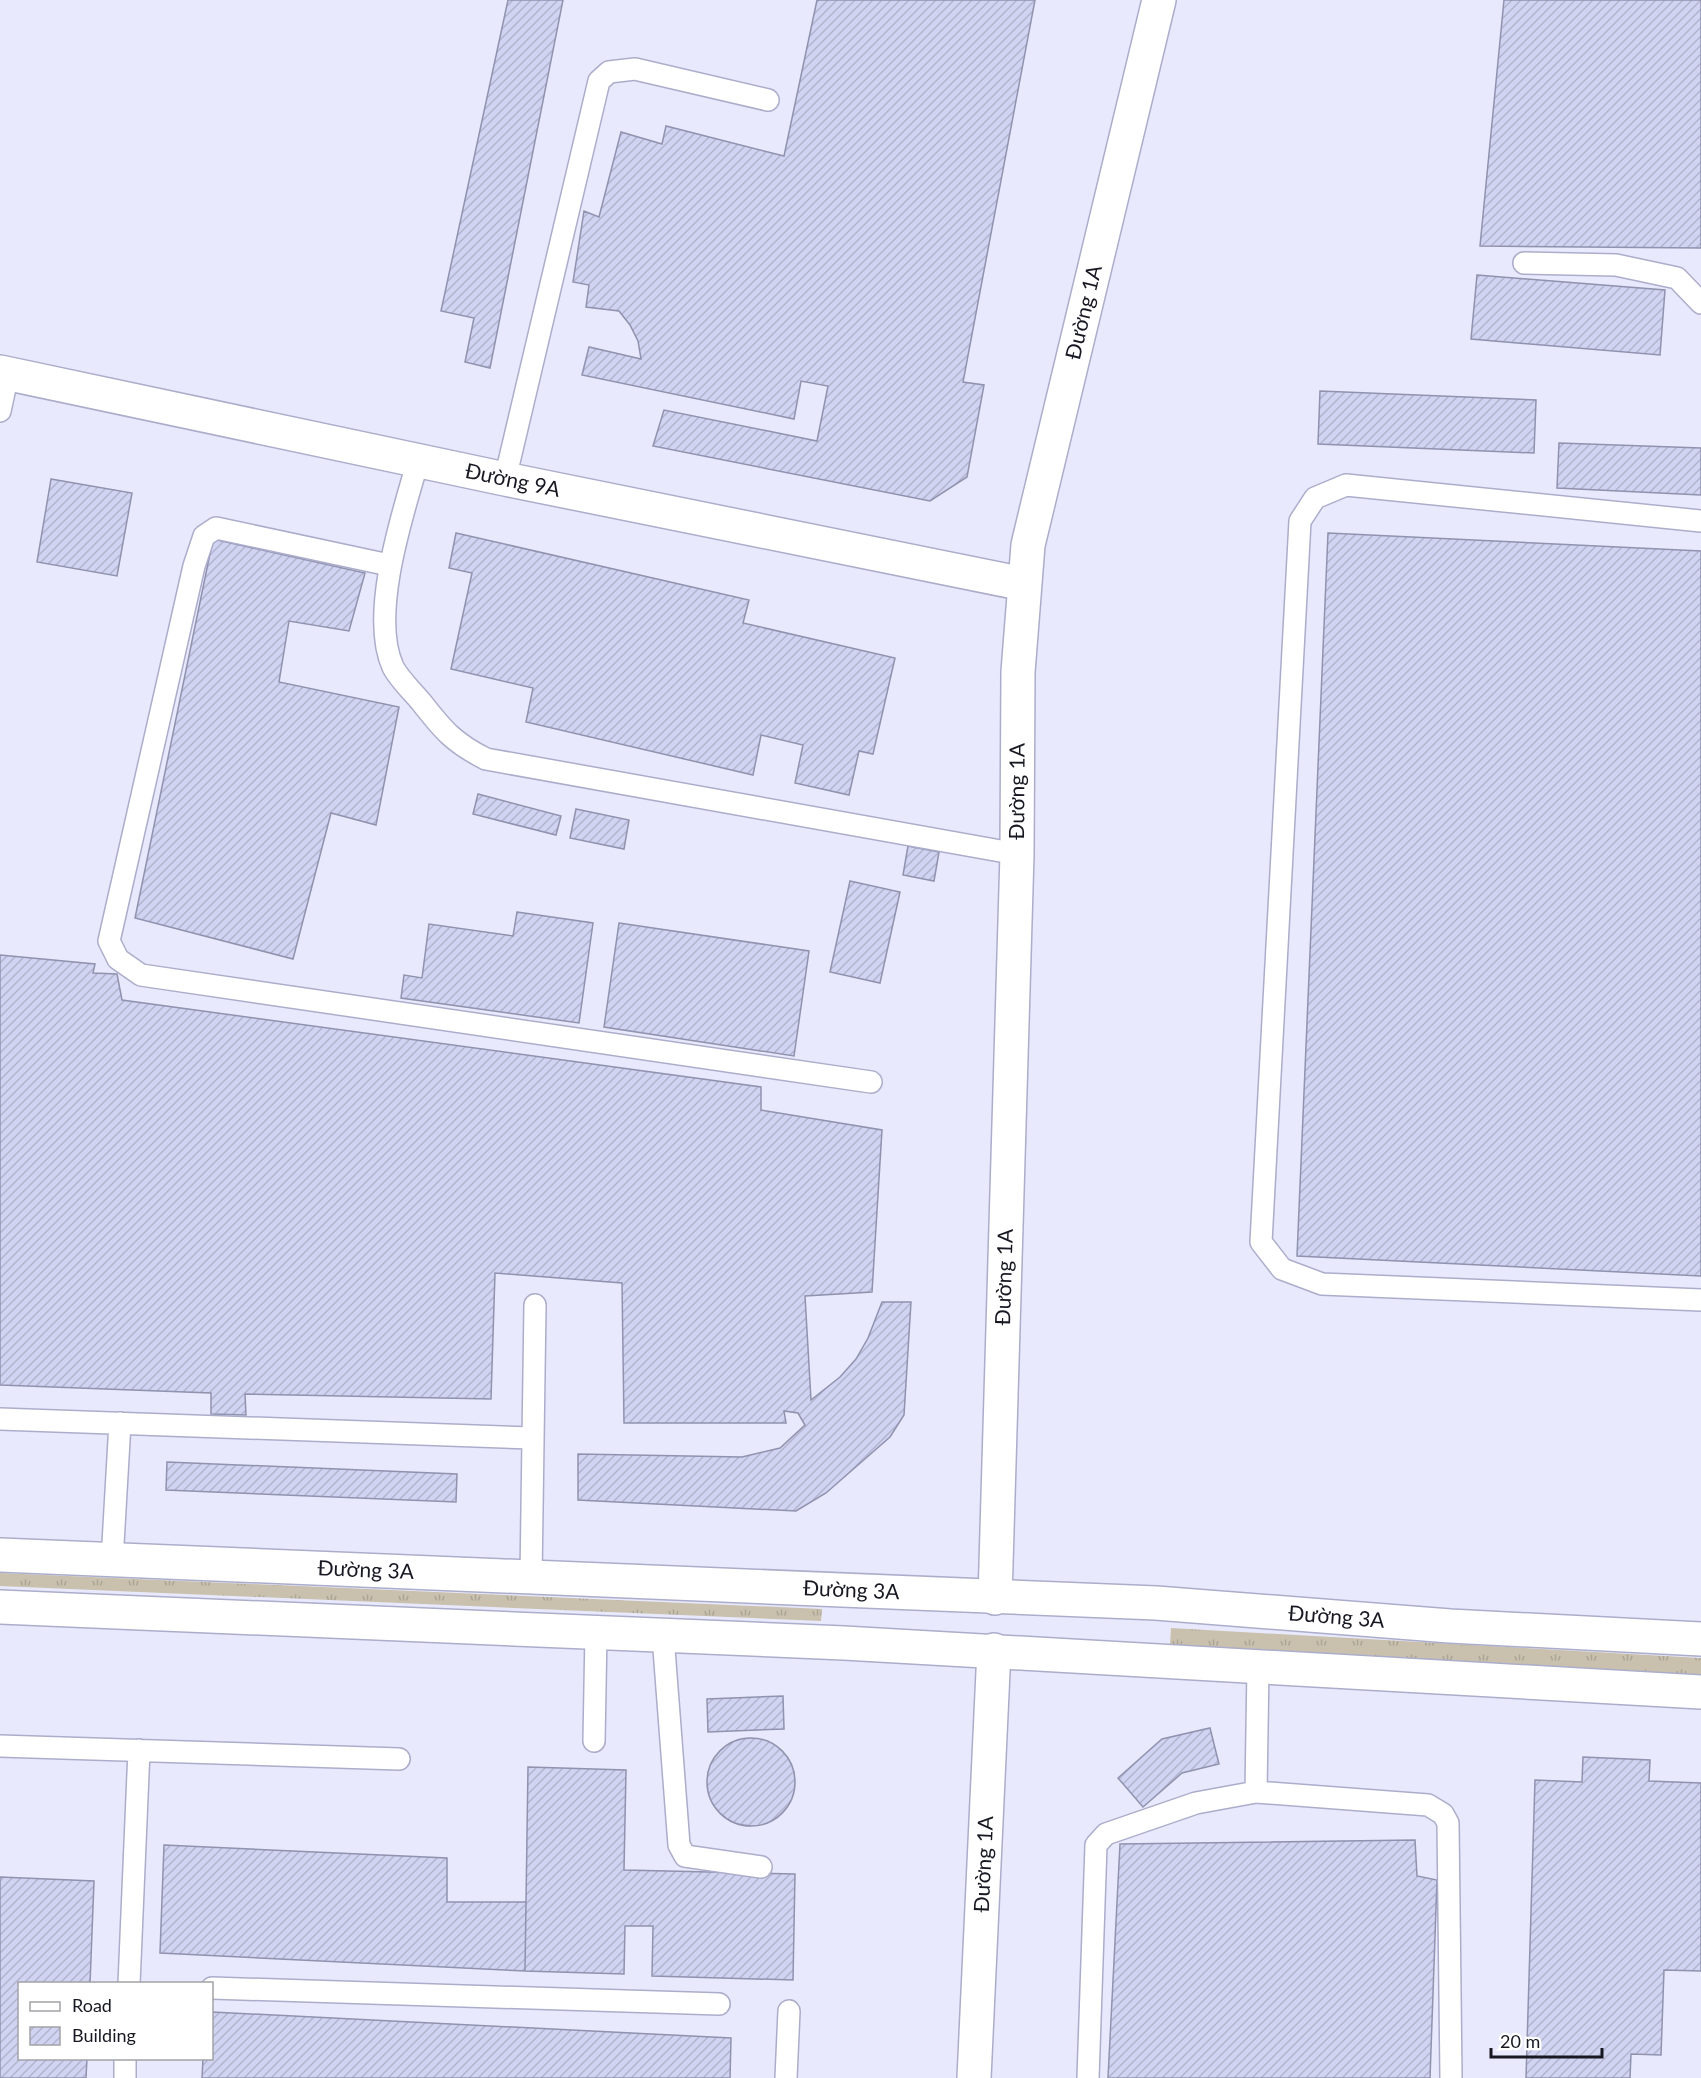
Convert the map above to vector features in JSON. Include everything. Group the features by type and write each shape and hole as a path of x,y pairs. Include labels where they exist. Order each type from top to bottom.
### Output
{"street":[{"name":"Đường 1A","path":"974,2078 994,1650 1017,854 1018,672 1024,584 1028,545 1046,466 1159,0"},
{"name":"Đường 9A","path":"4,373 505,479 1024,584"},
{"name":"Đường 3A","path":"0,1555 1156,1603 1430,1625 1701,1640"},
{"path":"0,1607 994,1650 1258,1668 1701,1692"}],"lane":[{"path":"505,479 599,81 609,72 635,69 768,100"},
{"path":"1524,263 1616,265 1677,278 1701,303"},
{"path":"0,411 4,373"},
{"path":"418,461 389,566 385,636 393,667 436,722 460,747 486,759 1017,854"},
{"path":"1701,520 1346,485 1316,498 1300,520 1261,1242 1281,1269 1322,1284 1701,1300"},
{"path":"389,566 216,528 204,537 194,566 109,941 118,959 141,975 871,1082"},
{"path":"531,1578 535,1305"},
{"path":"0,1419 532,1438"},
{"path":"112,1561 120,1423"},
{"path":"594,1741 596,1633"},
{"path":"663,1636 679,1845 685,1856 761,1867"},
{"path":"1256,1792 1258,1668"},
{"path":"0,1746 399,1759"},
{"path":"129,1982 139,1750"},
{"path":"1088,2078 1096,1845 1106,1834 1196,1803 1256,1792 1428,1805 1443,1814 1448,1823 1450,2078"},
{"path":"213,1988 719,2004"},
{"path":"786,2078 789,2011"},
{"path":"125,2060 125,2078"}],"green space":[{"path":"0,1573 822,1609 821,1621 0,1586"},
{"path":"1171,1628 1701,1658 1701,1675 1170,1645"}],"building":[{"path":"508,0 563,0 490,368 465,362 474,318 441,311"},
{"path":"817,0 1035,0 963,382 984,385 967,477 930,501 653,446 664,410 817,441 828,386 801,381 794,419 582,375 589,347 641,359 638,341 630,325 619,311 586,307 589,285 573,282 584,211 599,217 621,132 662,144 666,126 784,156"},
{"path":"1504,0 1701,0 1701,248 1480,246"},
{"path":"1477,275 1665,290 1660,355 1471,339"},
{"path":"1320,391 1536,400 1534,453 1318,444"},
{"path":"1559,443 1701,448 1701,495 1557,488"},
{"path":"51,479 132,493 117,576 37,562"},
{"path":"456,533 749,600 743,623 895,658 873,754 859,751 849,795 795,783 803,745 761,735 753,775 526,722 533,688 451,669 472,573 449,568"},
{"path":"1328,533 1701,551 1701,1276 1297,1256"},
{"path":"213,539 365,573 349,631 289,621 279,682 399,707 376,825 331,813 293,959 135,918"},
{"path":"478,794 561,816 556,835 473,814"},
{"path":"576,809 629,820 624,849 570,838"},
{"path":"908,846 939,852 934,881 903,875"},
{"path":"850,881 900,892 880,983 830,972"},
{"path":"517,912 593,923 579,1023 401,998 404,975 422,978 429,924 513,936"},
{"path":"619,923 809,951 794,1056 604,1027"},
{"path":"0,955 95,964 93,973 117,974 122,1000 761,1087 761,1110 882,1130 872,1292 805,1296 811,1400 840,1377 856,1359 868,1338 882,1302 911,1302 904,1415 890,1437 826,1493 796,1511 578,1500 578,1454 742,1457 780,1448 805,1425 798,1413 784,1411 786,1423 624,1423 622,1283 495,1273 491,1399 245,1394 246,1415 211,1414 211,1393 0,1385"},
{"path":"167,1462 457,1474 456,1502 166,1490"},
{"path":"783,1696 784,1729 708,1732 707,1699"},
{"path":"1210,1728 1219,1764 1182,1773 1143,1807 1118,1778 1162,1739"},
{"path":"751,1738 768,1741 782,1751 792,1765 795,1782 792,1799 782,1813 768,1823 751,1826 734,1823 720,1813 710,1799 707,1782 710,1765 720,1751 734,1741"},
{"path":"1583,1757 1650,1760 1649,1781 1701,1783 1701,1971 1664,1970 1661,2055 1631,2054 1630,2078 1526,2078 1535,1780 1582,1782"},
{"path":"528,1767 626,1770 624,1870 795,1874 793,1980 652,1976 653,1926 625,1926 624,1974 525,1971"},
{"path":"1415,1840 1417,1876 1437,1880 1430,2078 1108,2078 1120,1844"},
{"path":"164,1845 447,1858 447,1902 526,1902 525,1971 160,1953"},
{"path":"0,1877 94,1881 90,1982 18,1982 18,2060 87,2060 86,2078 0,2078"},
{"path":"213,2012 731,2038 730,2078 202,2078 203,2060 213,2060"}]}
